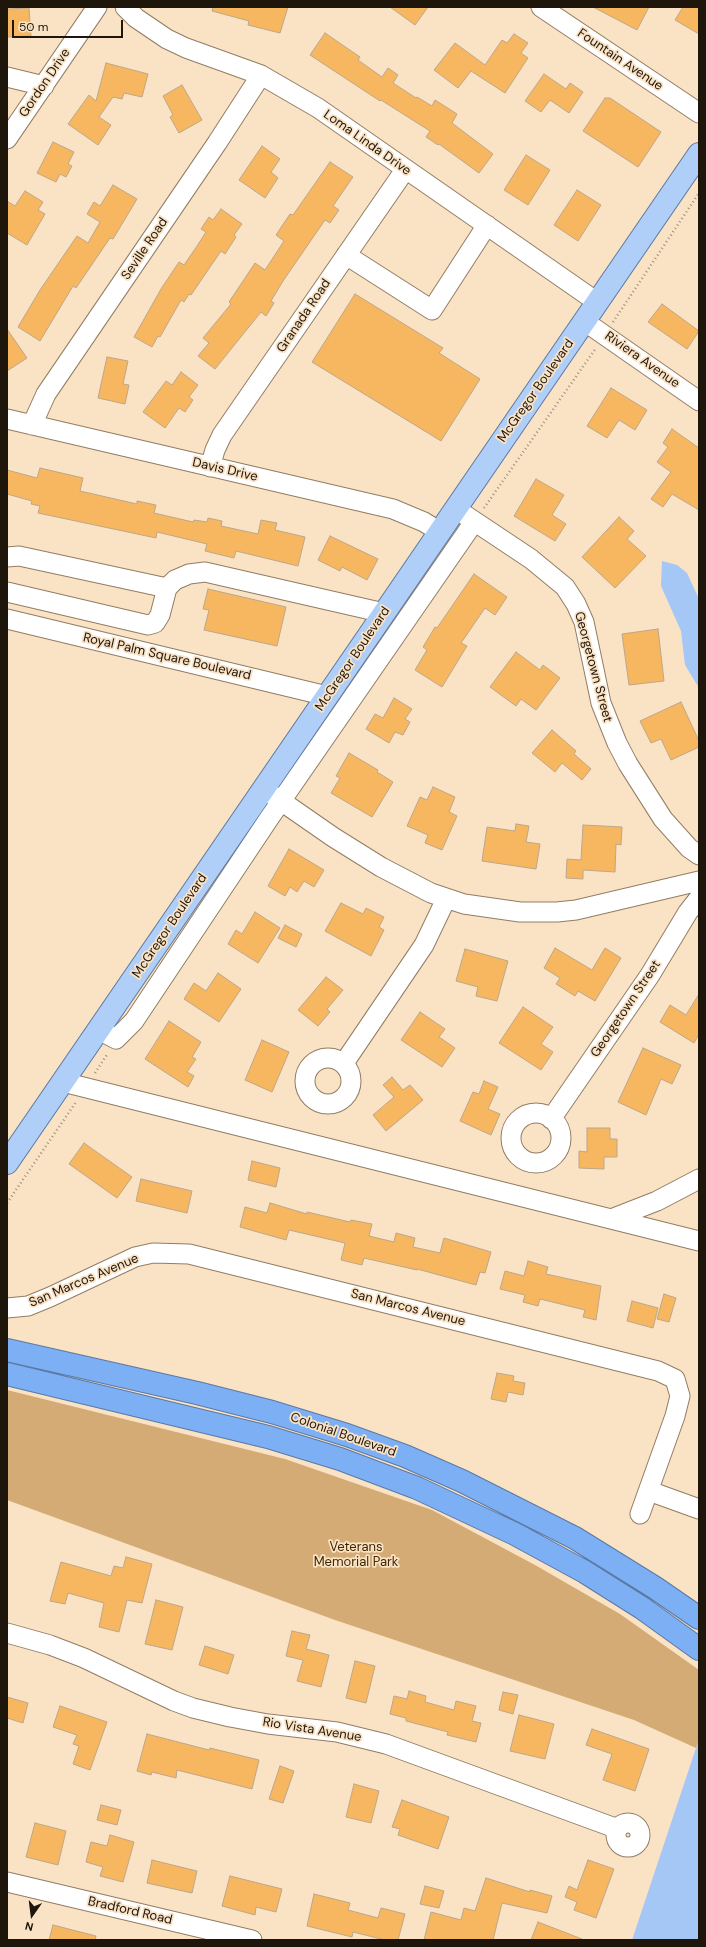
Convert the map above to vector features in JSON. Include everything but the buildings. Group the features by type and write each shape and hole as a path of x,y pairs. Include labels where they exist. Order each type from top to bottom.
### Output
{"highway":[{"name":"Colonial Boulevard","path":"15,1352 197,1393 272,1412 347,1435 398,1454 462,1480 518,1507 575,1538 654,1586 699,1618"},
{"name":"Colonial Boulevard","path":"13,1376 268,1436 340,1459 417,1488 515,1534 585,1572 642,1608 699,1649"}],"main road":[{"name":"McGregor Boulevard","path":"7,1163 63,1082 108,1035 264,789 699,154"}],"street":[{"name":"Gordon Drive","path":"7,139 98,7"},
{"name":"Loma Linda Drive","path":"125,7 136,18 168,39 186,48 261,75 318,108 405,170 597,302"},
{"name":"Fountain Avenue","path":"541,7 699,114"},
{"name":"Seville Road","path":"32,424 46,394 217,143 261,75"},
{"path":"7,77 44,86"},
{"name":"Granada Road","path":"210,467 215,450 222,435 405,170"},
{"path":"346,255 432,310 487,225"},
{"name":"Riviera Avenue","path":"584,321 699,401"},
{"name":"Davis Drive","path":"7,419 393,509 414,517 440,532"},
{"name":"Georgetown Street","path":"455,509 550,573 564,587 576,604 589,642 601,703 617,743 628,764 663,819 689,848 699,855"},
{"path":"108,1035 134,1021 282,801 474,522"},
{"path":"7,557 19,556 166,588"},
{"path":"7,592 148,625 154,623 160,615 166,588 175,580 189,574 205,572 384,613"},
{"name":"Royal Palm Square Boulevard","path":"7,619 327,696"},
{"path":"264,789 381,868 431,894 464,904 513,912 557,912 699,881"},
{"name":"Georgetown Street","path":"551,1119 650,975 688,912 699,898"},
{"path":"344,1063 424,944 446,899"},
{"path":"63,1082 699,1241"},
{"path":"611,1219 657,1201 699,1179"},
{"name":"San Marcos Avenue","path":"7,1308 28,1306 45,1300 135,1257 153,1253 189,1254 658,1370 675,1379 680,1396 675,1416 640,1514"},
{"path":"649,1491 699,1509"},
{"name":"Rio Vista Avenue","path":"7,1633 50,1645 84,1658 174,1701 193,1708 230,1717 337,1732 380,1742 618,1829"},
{"name":"Bradford Road","path":"7,1882 252,1940"}],"path":[{"path":"474,522 605,335 699,193"},
{"path":"7,1203 86,1088 108,1035"}],"green space":[{"name":"Veterans Memorial Park","path":"7,1390 285,1459 432,1510 535,1565 620,1614 699,1670 699,1740 696,1748 634,1720 335,1620 7,1500"}],"water":[{"path":"662,561 677,565 687,573 699,599 699,688 685,665 681,631 661,586"},
{"path":"699,1740 699,1940 632,1940 696,1748"}]}
